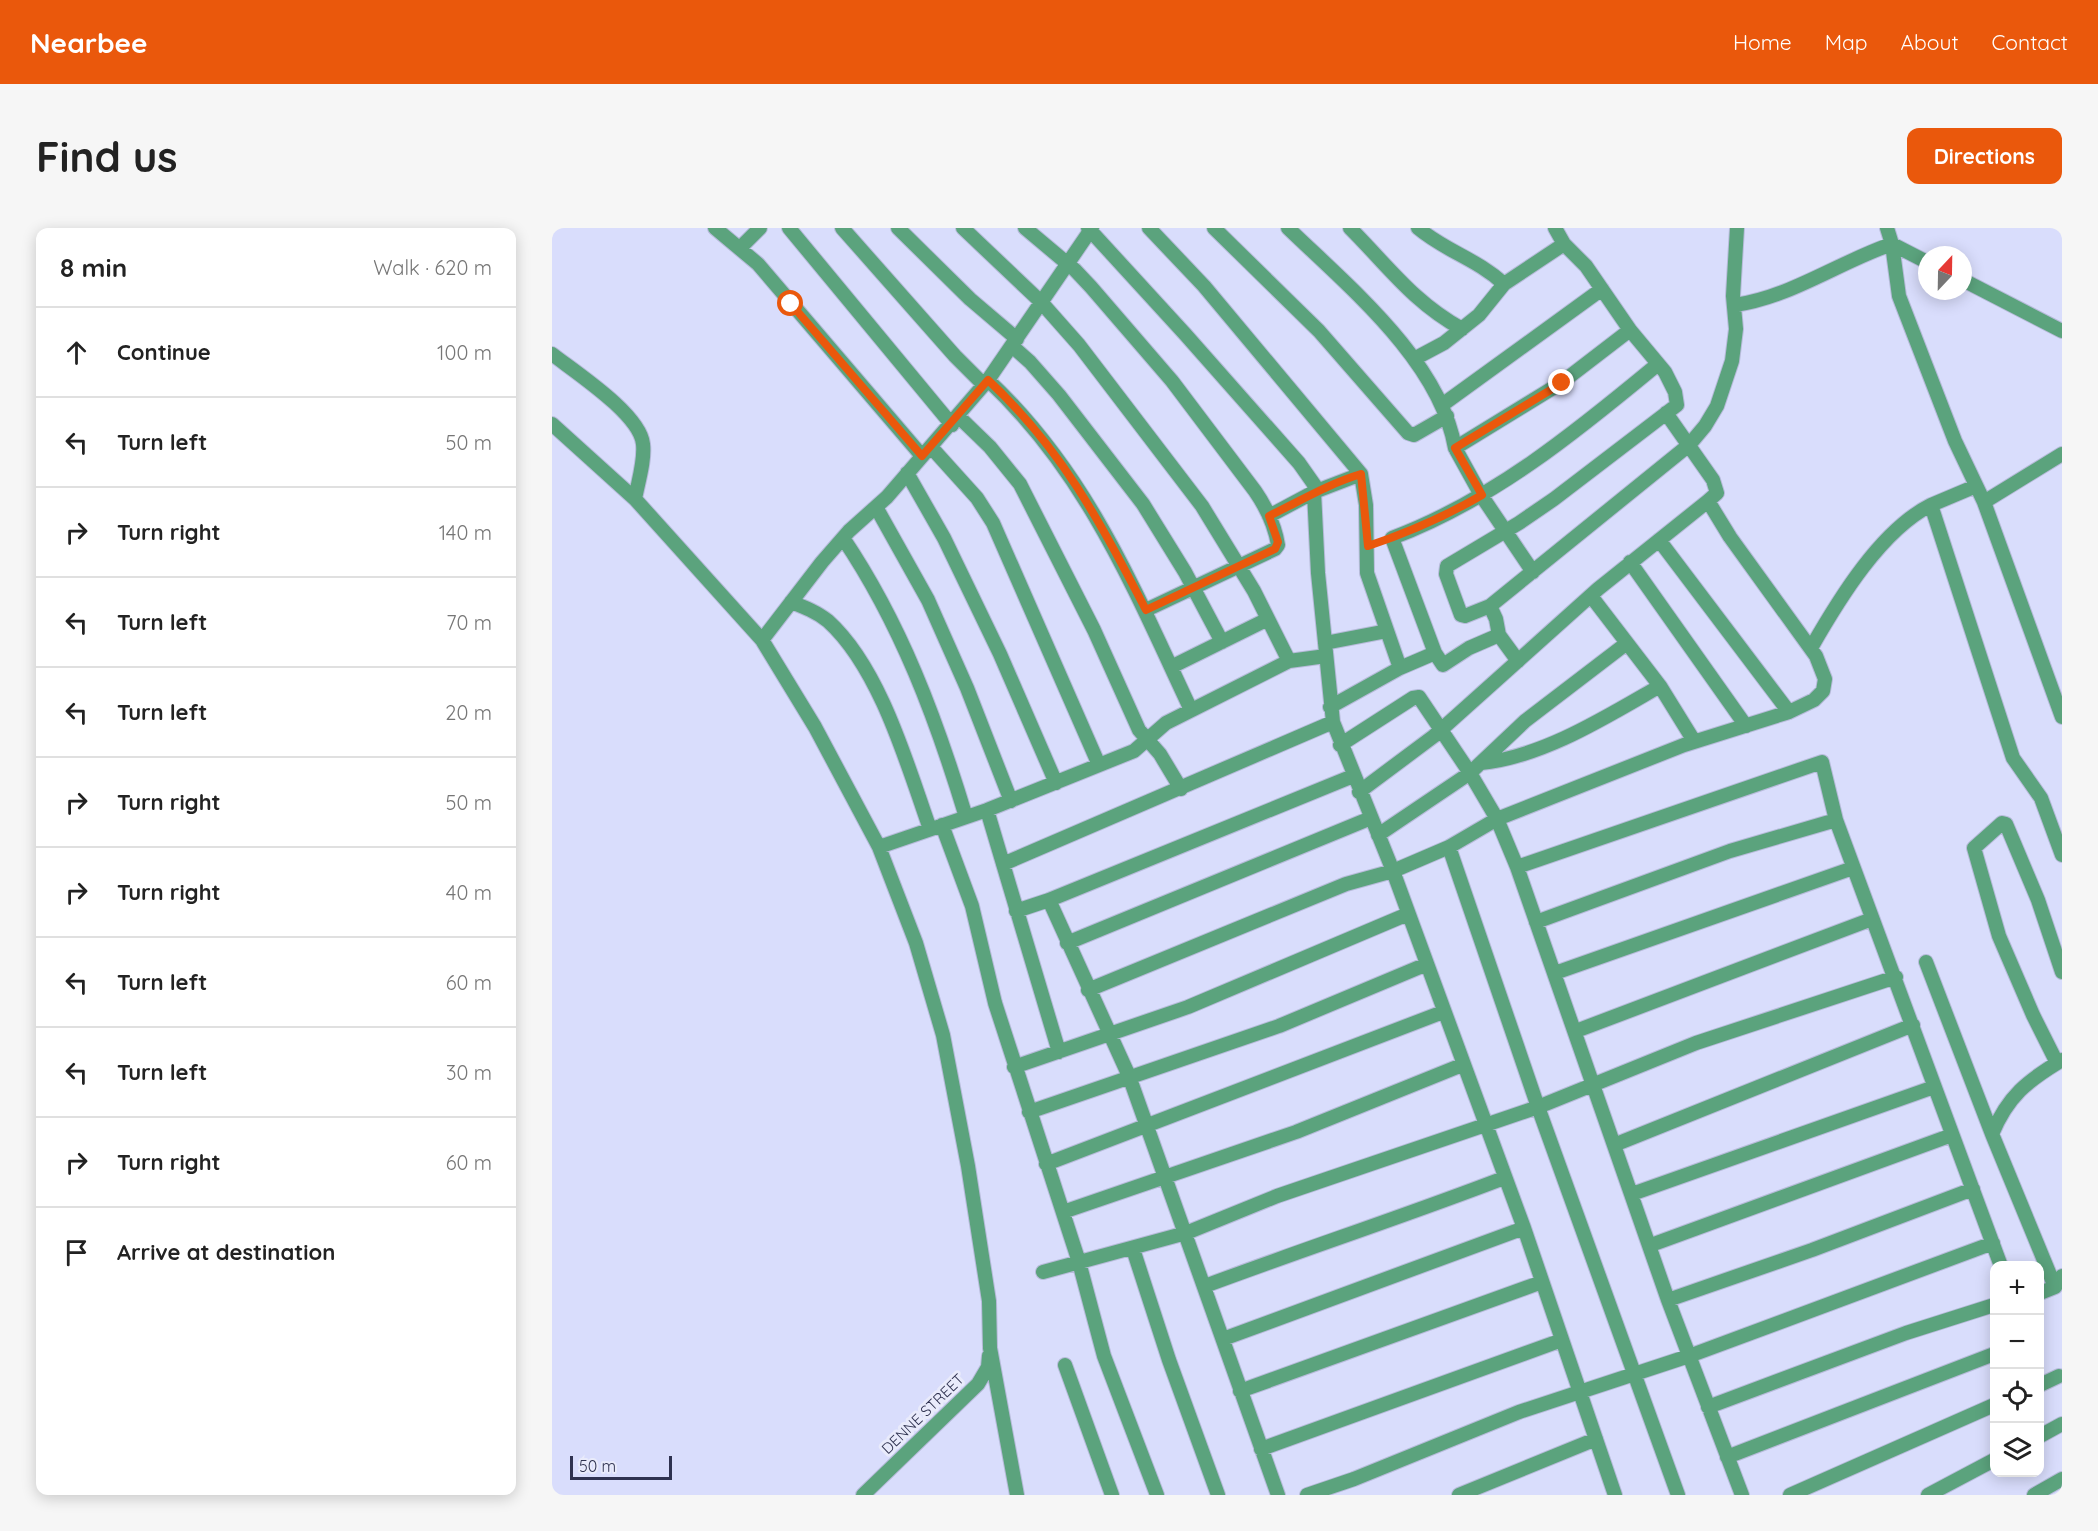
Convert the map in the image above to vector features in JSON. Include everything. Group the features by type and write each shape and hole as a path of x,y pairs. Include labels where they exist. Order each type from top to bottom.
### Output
{"street":[{"path":"715,228 758,264 927,452 977,498 993,523 1099,765"},
{"path":"740,248 760,228"},
{"path":"789,228 955,421 990,447 1020,484 1147,741 1160,754 1181,789"},
{"path":"842,228 955,356 1012,402 1054,452 1106,530 1146,610 1191,710"},
{"path":"898,228 1015,343 1125,479 1154,521 1222,642"},
{"path":"963,228 1041,302 1079,345 1202,506 1239,566 1289,661"},
{"path":"1025,228 1081,275 1172,381 1255,491 1269,516 1278,542 1277,548 1146,610"},
{"path":"1149,228 1204,286 1361,474 1368,546 1367,573 1400,668"},
{"path":"1214,228 1319,331 1408,433 1414,435 1602,289"},
{"path":"1287,228 1365,304 1414,359 1444,410 1455,448 1482,495 1533,572"},
{"path":"1350,228 1413,295 1433,313 1462,329"},
{"path":"1418,228 1433,241 1488,269 1504,284"},
{"path":"1555,228 1564,244 1586,266 1630,330 1669,378 1677,398 1677,405 1554,499 1445,568 1462,616 1490,606 1689,445 1717,406 1732,361 1737,228"},
{"path":"1887,228 1892,244 1899,296 1955,441 1984,501 2062,717"},
{"path":"762,640 843,538 876,507 927,452 986,383 1090,229 1299,463 1316,491 1325,650 1333,722 1340,745 1393,871 1462,1065 1524,1228 1615,1495"},
{"path":"1414,359 1444,343 1479,315 1504,284 1564,244"},
{"path":"1735,305 1780,294 1850,260 1892,244 1918,257"},
{"path":"1972,285 2062,331"},
{"path":"1455,448 1562,383 1630,330"},
{"path":"552,354 606,397 638,428 644,443 635,499"},
{"path":"1368,546 1392,538 1482,495 1568,436 1658,364"},
{"path":"1359,792 1441,730 1630,562 1716,496 1716,485 1666,413"},
{"path":"552,424 635,499 762,640 815,727 879,847 915,943 943,1035 959,1114 984,1272 990,1348 1017,1495"},
{"path":"1984,501 2062,454"},
{"path":"907,473 944,538 1000,654 1056,783"},
{"path":"1269,516 1316,491 1361,474"},
{"path":"1811,648 1828,618 1893,532 1914,514 1976,486"},
{"path":"1088,990 1346,884 1393,871 1449,847 1497,819 1694,741 1789,712 1814,700 1825,686 1823,670 1811,648 1730,537 1708,501"},
{"path":"1931,505 2013,758 2041,798 2062,855"},
{"path":"876,507 928,600 1011,801"},
{"path":"843,538 879,594 921,683 966,817"},
{"path":"1392,538 1435,653 1443,665 1464,651 1499,635"},
{"path":"1659,540 1789,712"},
{"path":"1630,562 1746,726"},
{"path":"1591,596 1660,686 1694,741"},
{"path":"791,602 829,622 870,678 972,906 995,1004 1079,1262 1104,1356 1157,1495"},
{"path":"1490,606 1496,619 1499,635 1518,661"},
{"path":"1171,667 1268,619"},
{"path":"879,847 1011,801 1134,750 1163,725 1289,661 1387,631"},
{"path":"1378,835 1475,768 1525,721 1627,643"},
{"path":"1330,707 1400,668 1435,653"},
{"path":"1475,768 1521,757 1605,717 1660,686"},
{"path":"1340,745 1416,697 1422,700 1441,730 1475,768 1517,867 1556,973 1668,1300 1742,1495"},
{"path":"1003,864 1333,722"},
{"path":"1517,867 1819,761 1823,766 1836,820 1853,868 1896,977 1999,1261"},
{"path":"1016,911 1129,869 1210,833 1353,776"},
{"path":"987,810 1059,1052"},
{"path":"1067,943 1371,818"},
{"path":"1536,922 1730,851 1836,820"},
{"path":"1992,1134 2001,1113 2017,1091 2060,1062 2033,1015 1999,936 1983,875 1974,853 1974,848 2002,823 2006,824 2037,900 2062,972"},
{"path":"1449,847 1538,1107 1678,1495"},
{"path":"1556,973 1853,868"},
{"path":"1048,900 1129,1076 1278,1495"},
{"path":"1014,1067 1112,1035 1208,999 1408,914"},
{"path":"1576,1031 1872,919"},
{"path":"1926,962 1992,1134 2059,1282 2044,1291"},
{"path":"1029,1112 1279,1026 1427,964"},
{"path":"1043,1272 1186,1233 1277,1196 1485,1123 1538,1107 1696,1043 1896,977"},
{"path":"1046,1164 1443,1012"},
{"path":"1614,1145 1913,1025"},
{"path":"1063,1212 1296,1132 1462,1065"},
{"path":"1632,1194 1935,1087"},
{"path":"1651,1245 1952,1135"},
{"path":"1205,1286 1504,1178"},
{"path":"1668,1300 1812,1250 1973,1189"},
{"path":"1224,1339 1524,1228"},
{"path":"1306,1495 1581,1390 1689,1356 1993,1243"},
{"path":"1133,1249 1169,1360 1218,1495"},
{"path":"1240,1391 1542,1282"},
{"path":"1708,1407 1906,1333 1990,1307"},
{"path":"1261,1449 1562,1340"},
{"name":"DENNE STREET","path":"863,1495 978,1384 988,1367 990,1348"},
{"path":"1727,1457 1990,1356"},
{"path":"1065,1365 1112,1495"},
{"path":"2044,1383 2059,1376"},
{"path":"1790,1495 1990,1407"},
{"path":"2044,1434 2062,1424"},
{"path":"1459,1495 1596,1439"},
{"path":"1928,1495 1990,1463"},
{"path":"2034,1495 2062,1479"}],"route":[{"path":"791,304 922,456 988,380 1012,402 1054,452 1106,530 1146,610 1277,548 1278,542 1269,516 1314,492 1352,477 1361,474 1368,546 1401,534 1482,495 1455,448 1562,383"}]}
